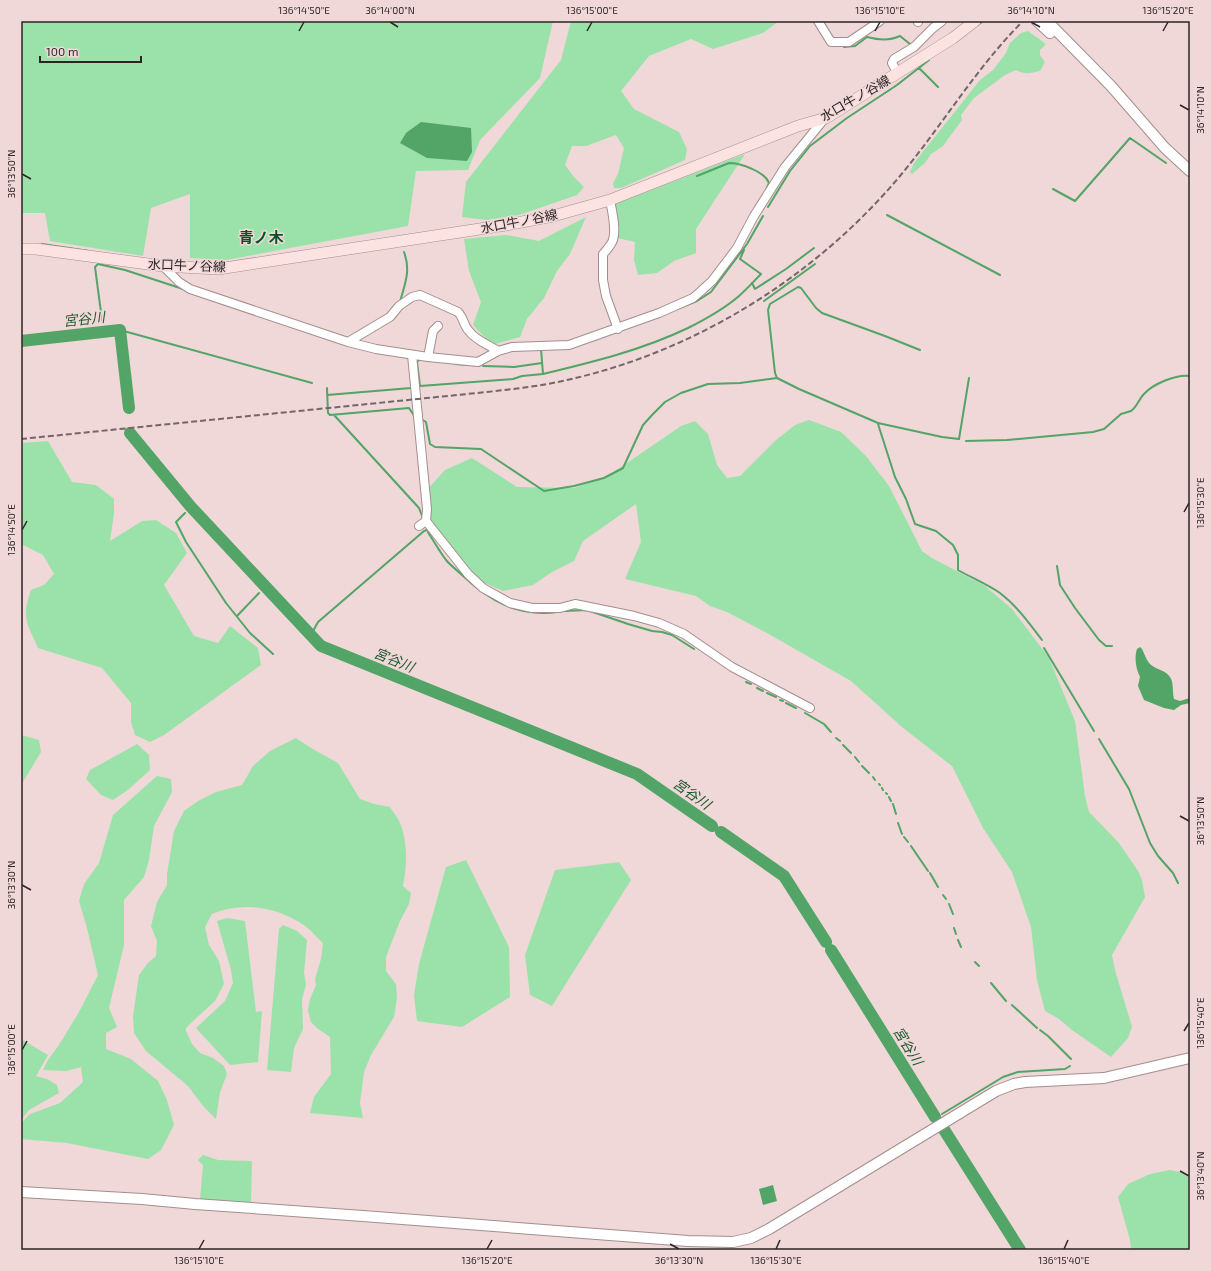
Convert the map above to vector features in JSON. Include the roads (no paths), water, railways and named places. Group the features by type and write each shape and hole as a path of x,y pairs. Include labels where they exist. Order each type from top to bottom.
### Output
{"main road":[{"name":"水口牛ノ谷線","path":"21,249 36,249 163,266 218,269 506,225 553,216 610,200 798,126 826,118 953,38 975,21"}],"street":[{"path":"818,21 831,42 849,42 880,21"},
{"path":"898,72 892,63 894,59 914,47 942,21"},
{"path":"1037,21 1111,86"},
{"path":"1046,21 1111,86 1165,148 1190,171"},
{"path":"163,266 179,282 190,289 348,342 376,349 412,355 478,362 498,351 512,347 569,345 618,329 693,298 712,281 738,248 754,216 785,168 802,145 826,118"},
{"path":"610,200 614,219 614,238 603,254 603,280 606,296 618,329"},
{"path":"348,342 390,317 399,306 412,297 420,295 458,312 463,317 464,325 469,332 498,351"},
{"path":"428,357 433,331 438,326"},
{"path":"412,355 427,508 422,524 483,588 510,603 532,608 560,608 575,604 634,616 659,623 684,634 732,667 810,708"},
{"path":"21,1192 142,1199 688,1241 733,1242 751,1238 769,1229 996,1091 1014,1084 1026,1082 1104,1078 1190,1058"}],"waterway":[{"path":"978,25 983,21"},
{"path":"844,47 855,46 867,37 884,40 900,36 910,44"},
{"path":"768,207 790,171 810,146 847,118 897,85 929,60"},
{"path":"919,68 938,87"},
{"path":"1053,189 1075,201 1130,138 1166,163"},
{"path":"697,176 729,163 734,163 746,166 763,175 769,183 766,190"},
{"path":"887,215 1000,275"},
{"path":"677,309 697,301 711,292 747,244 763,216"},
{"path":"42,244 89,251"},
{"path":"752,283 755,289 786,269 814,248"},
{"path":"543,374 599,360 653,343 671,336 715,314 739,296 761,274 740,259 744,250"},
{"path":"400,302 407,271 404,252"},
{"path":"102,320 95,267 98,264 125,270 183,289"},
{"path":"764,301 815,264"},
{"path":"777,378 775,373 768,310 770,304 798,287 801,288 816,308 822,313 920,350"},
{"path":"120,330 312,383"},
{"name":"宮谷川","path":"21,341 120,330 129,408"},
{"path":"420,386 513,379 522,376 543,374 541,349 543,349"},
{"path":"420,359 417,362 420,386"},
{"path":"483,366 514,367 542,363"},
{"path":"456,364 469,365"},
{"path":"966,441 1007,440 1093,432 1104,429 1121,414 1131,411 1144,394 1159,383 1172,378 1190,376"},
{"path":"421,419 426,422 430,444 435,447 481,449 544,491 574,486 604,478 623,468 643,425 665,402 681,393 708,384 740,383 777,378 878,423 942,437 959,439 969,378"},
{"path":"327,388 328,413 330,415 409,408 415,417"},
{"path":"327,395 411,388"},
{"path":"334,415 419,508 423,518"},
{"path":"878,424 895,477 906,499 915,524 936,531 953,545 958,555 958,570 1000,593 1012,603 1042,640"},
{"name":"宮谷川","path":"130,433 191,507 321,646 637,774 712,826"},
{"path":"185,513 176,522 186,542 226,603 250,633 273,654"},
{"path":"311,635 318,622 424,531 430,529 428,532 429,534 446,560 483,592 505,605 517,609 529,612 557,612"},
{"path":"1057,566 1060,585 1075,608 1099,640 1106,646 1112,646"},
{"path":"237,616 259,593"},
{"path":"565,611 587,610 628,624 652,631 662,632 672,635 694,649"},
{"path":"1044,648 1094,731"},
{"path":"746,682 751,684"},
{"path":"757,688 763,691"},
{"path":"767,693 776,697"},
{"path":"786,703 796,708"},
{"path":"805,713 824,724 831,732"},
{"path":"836,738 840,741"},
{"path":"1099,739 1129,789 1150,843 1158,856 1173,873 1178,883"},
{"path":"843,745 851,753"},
{"path":"855,757 859,762"},
{"path":"862,766 869,773"},
{"path":"889,797 891,801"},
{"path":"893,804 896,814"},
{"path":"898,823 902,834"},
{"name":"宮谷川","path":"721,832 784,876 826,942"},
{"path":"904,837 908,842"},
{"path":"911,846 928,871"},
{"path":"930,873 938,887"},
{"path":"943,895 946,899"},
{"path":"949,904 953,914"},
{"path":"954,928 956,934"},
{"path":"958,940 961,947"},
{"name":"宮谷川","path":"831,950 935,1117"},
{"path":"975,962 979,966"},
{"path":"991,983 1006,1001"},
{"path":"1012,1005 1037,1028"},
{"path":"1040,1030 1071,1059"},
{"path":"942,1114 1003,1077 1018,1072 1065,1069 1070,1066"},
{"name":"宮谷川","path":"943,1128 1020,1250"}],"railway":[{"path":"21,439 527,387 567,380 614,367 659,351 704,331 746,307 787,281 825,251 861,218 894,183 988,60 1023,21"}],"district":[{"name":"青ノ木","path":"261,238"}]}
